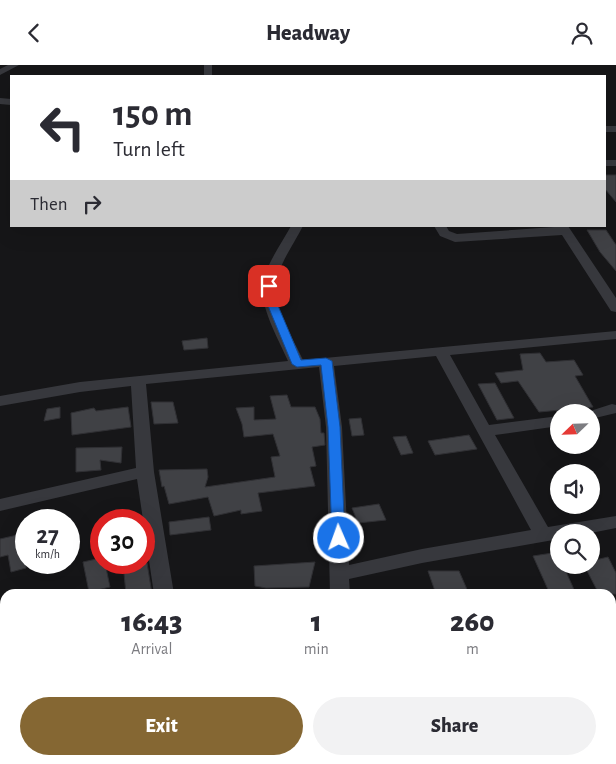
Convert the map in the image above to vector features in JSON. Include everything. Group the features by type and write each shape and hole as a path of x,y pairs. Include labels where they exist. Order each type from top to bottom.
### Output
{"street":[{"path":"0,72 16,65"},
{"path":"296,227 272,274 269,286 271,301 297,364"},
{"path":"441,227 444,233 450,237 462,239 564,229 616,308"},
{"path":"0,401 138,379 616,335"},
{"path":"440,351 543,535"},
{"path":"326,361 334,427 340,589"},
{"path":"138,379 145,472 163,589"},
{"path":"600,412 612,409"},
{"path":"484,431 550,422"},
{"path":"0,505 145,472"},
{"path":"340,575 422,556 616,522"}],"building":[{"path":"606,175 616,175 616,202 606,190"},
{"path":"587,230 606,230 616,245 616,271 600,252"},
{"path":"207,338 208,348 184,350 182,341"},
{"path":"540,353 546,362 574,360 583,375 575,376 591,404 550,404 550,411 539,412 518,381 501,383 495,373 523,370 520,354"},
{"path":"495,383 514,418 497,420 478,384"},
{"path":"287,395 291,407 315,407 320,419 321,433 324,433 325,445 312,447 316,466 310,467 315,486 258,493 262,511 241,514 241,510 214,516 208,497 169,504 164,486 162,487 159,470 207,469 208,477 205,487 275,477 271,457 280,456 273,434 244,437 242,424 236,408 254,407 254,420 276,419 270,396"},
{"path":"151,402 173,402 178,423 154,424"},
{"path":"60,407 60,418 44,421 47,409"},
{"path":"128,407 131,427 72,435 71,413 94,408 96,411"},
{"path":"361,418 364,435 352,436 349,419"},
{"path":"469,435 477,449 435,455 428,441"},
{"path":"406,436 413,453 401,455 393,437"},
{"path":"122,447 121,463 100,460 101,470 76,472 76,448"},
{"path":"379,504 386,520 358,523 352,508"},
{"path":"209,517 211,530 170,535 169,522"},
{"path":"15,536 15,571 11,572 8,555 0,557 0,539"},
{"path":"550,553 550,574 567,574 574,589 548,589 533,556"},
{"path":"608,557 616,573 616,589 596,589 589,574 600,574 600,559"},
{"path":"90,560 90,574 107,574 110,587 88,589 83,562"},
{"path":"315,562 309,587 266,588 255,586 254,566"},
{"path":"428,571 459,571 467,589 434,589"},
{"path":"124,574 149,574 151,589 126,589"}],"route":[{"path":"269,286 271,301 297,364 326,361 334,427 339,538"}]}
